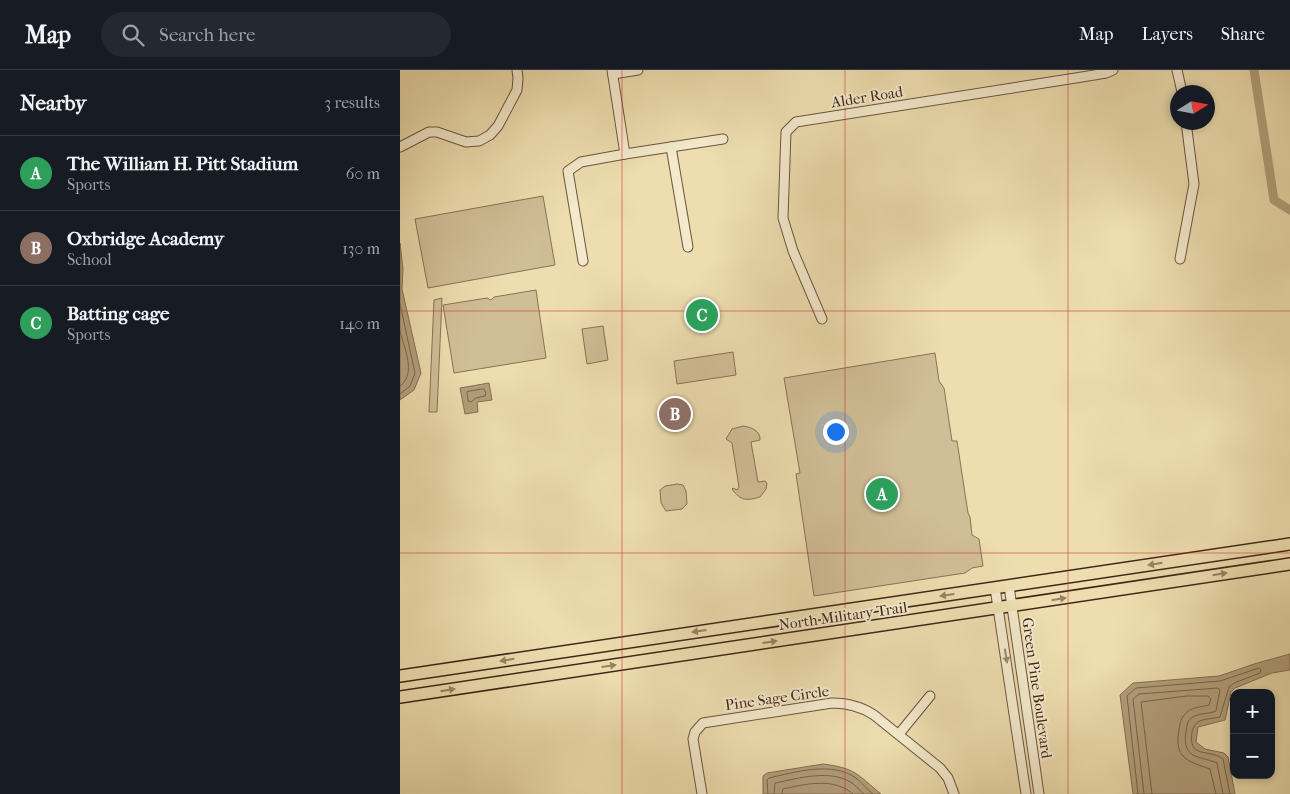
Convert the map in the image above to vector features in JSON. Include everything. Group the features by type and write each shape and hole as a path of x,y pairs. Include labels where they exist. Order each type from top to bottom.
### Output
{"main road":[{"name":"North Military Trail","path":"400,676 1290,544"},
{"name":"North Military Trail","path":"400,697 1290,564"},
{"path":"555,652 559,673"}],"street":[{"path":"400,147 429,132 437,132 466,142 479,141 490,135 498,126 517,90 517,70"},
{"path":"625,154 613,72 638,70"},
{"name":"Alder Road","path":"822,319 792,251 783,218 786,132 796,122 1084,73 1113,70"},
{"path":"1177,70 1180,85"},
{"path":"1180,259 1194,184 1187,130"},
{"path":"583,261 568,171 581,162 723,139"},
{"path":"671,147 688,247"},
{"name":"Green Pine Boulevard","path":"1009,586 1039,794"},
{"name":"Green Pine Boulevard","path":"995,588 1026,794"},
{"path":"899,734 930,696"},
{"name":"Pine Sage Circle","path":"702,794 693,739 698,727 709,721 838,703 868,711 899,734 940,768 951,783 954,794"}],"shaded area":[{"path":"543,196 555,265 428,288 415,219"},
{"path":"536,290 546,358 454,373 443,305 487,298 491,300 494,297"},
{"path":"442,298 437,412 429,412 434,300"},
{"path":"715,306 716,319 690,323 688,310"},
{"path":"603,326 608,360 587,364 582,329"},
{"path":"733,352 736,375 677,384 674,361"},
{"path":"935,353 939,381 944,388 952,441 957,441 972,535 979,539 983,566 972,568 965,573 814,596 796,474 800,473 784,378"},
{"path":"743,426 752,428 759,434 760,440 751,442 758,482 765,481 767,483 766,489 760,497 751,499 741,498 732,489 737,490 739,487 732,443 726,439 732,429"},
{"path":"683,485 686,491 687,504 682,509 666,511 661,503 660,490 665,486"}],"water":[{"path":"400,243 403,269 402,289 421,373 414,390 400,400"},
{"path":"489,383 492,400 477,402 478,412 465,414 460,388"},
{"path":"1290,654 1290,670 1272,673 1230,689 1225,720 1198,727 1196,742 1205,749 1224,753 1228,757 1230,779 1232,779 1235,794 1133,794 1120,695 1133,683 1219,676"},
{"path":"823,764 855,773 881,794 763,794 763,776 767,773"}],"waterway":[{"path":"1254,70 1274,200 1290,210"}],"place":[{"name":"Batting cage","path":"702,315"},
{"name":"Oxbridge Academy","path":"675,414"},
{"name":"The William H. Pitt Stadium","path":"882,494"}]}
